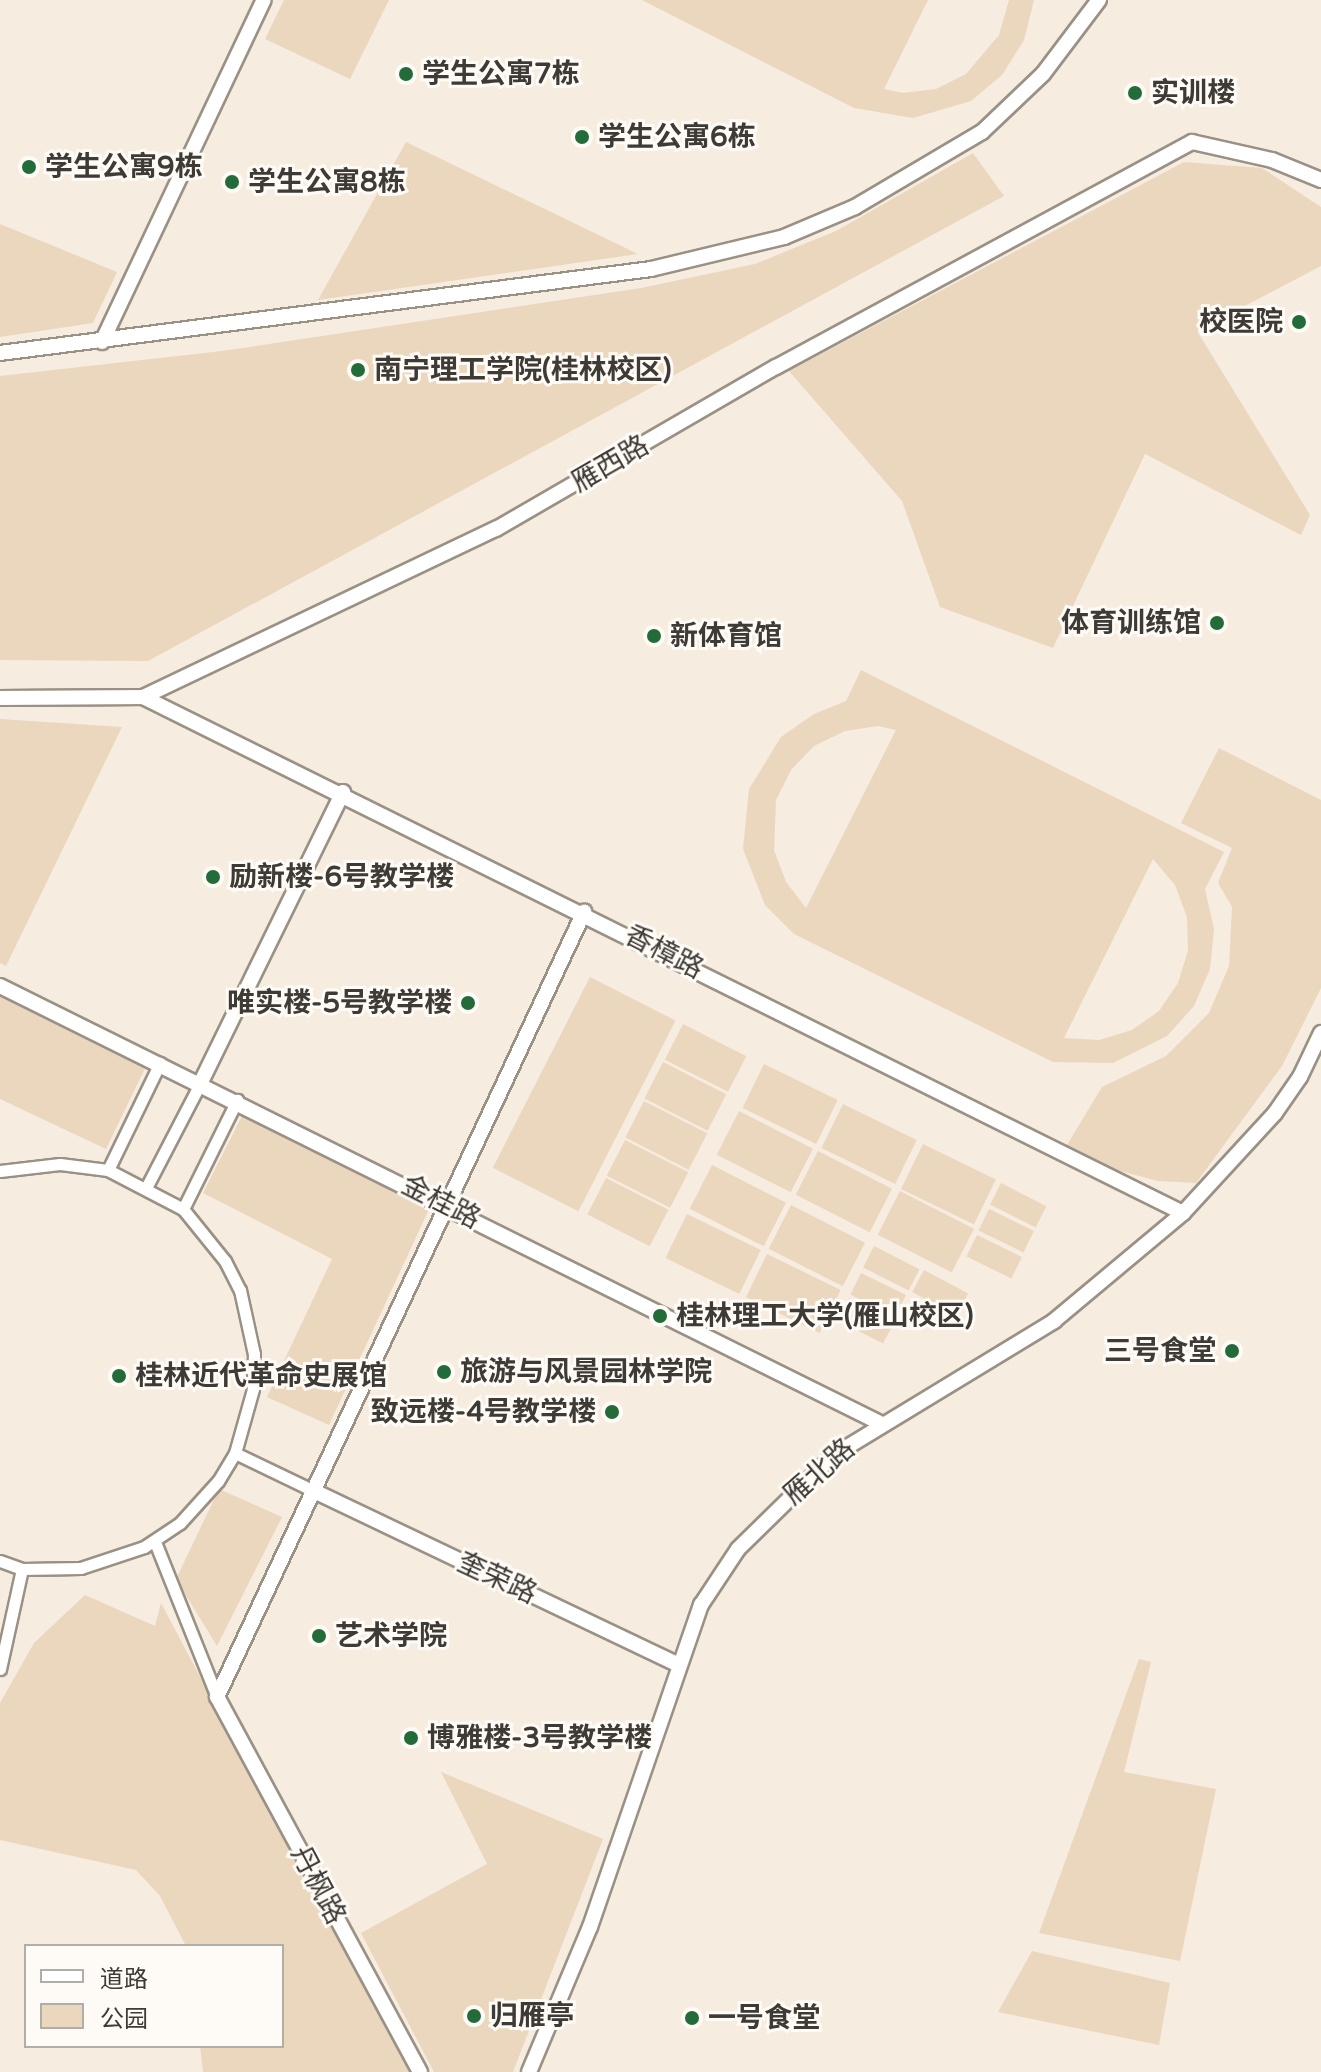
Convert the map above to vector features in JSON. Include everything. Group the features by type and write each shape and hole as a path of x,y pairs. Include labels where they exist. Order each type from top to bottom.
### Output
{"street":[{"path":"102,342 264,0"},
{"path":"0,353 651,269 784,237 894,186 982,132 1043,74 1099,0"},
{"name":"雁西路","path":"0,698 143,697 496,529 776,367 1192,142 1272,160 1321,180"},
{"name":"香樟路","path":"143,697 343,792 1183,1213"},
{"path":"147,1186 343,792"},
{"path":"217,1697 584,912"},
{"name":"金桂路","path":"0,986 446,1203 880,1423"},
{"name":"雁北路","path":"529,2072 590,1927 701,1605 738,1549 834,1455 880,1423 1054,1321 1183,1213 1275,1113 1300,1077 1321,1033"},
{"path":"108,1170 160,1063"},
{"path":"183,1209 237,1100"},
{"path":"0,1171 60,1164 108,1170 147,1186 183,1209 225,1261 250,1322 253,1389 235,1453 197,1508 155,1542 81,1568 22,1569 0,1561"},
{"path":"235,1453 314,1491"},
{"name":"奎荣路","path":"314,1491 679,1665"},
{"path":"155,1542 217,1697"},
{"path":"0,1669 22,1569"},
{"name":"丹枫路","path":"217,1697 420,2072"}],"green space":[{"path":"284,0 389,0 350,79 265,39"},
{"path":"642,0 928,0 884,89 903,93 936,89 966,74 999,35 1009,0 1034,0 1024,40 1002,75 971,101 913,118 854,108"},
{"path":"406,142 638,254 318,300"},
{"path":"973,153 1004,196 148,661 0,660 0,376 222,351 641,288 755,264 836,231"},
{"path":"1184,162 1262,168 1321,207 1321,266 1197,331 1310,515 1301,535 1145,454 1053,648 940,607 902,501 789,371"},
{"path":"0,224 117,272 93,323 0,337"},
{"path":"861,670 1224,852 1205,889 1214,929 1210,969 1194,1006 1167,1036 1113,1063 1053,1062 794,934 765,905 743,849 749,789 781,737 814,714 846,701","holes":["878,726 896,730 806,908 786,882 774,850 776,800 791,770 814,746 845,731","1153,859 1175,885 1187,917 1188,951 1178,983 1159,1011 1132,1030 1099,1040 1064,1038"]},
{"path":"0,719 122,727 6,966 0,963"},
{"path":"1219,748 1321,800 1321,988 1282,1066 1196,1183 1158,1181 1109,1168 1067,1145 1102,1087 1166,1056 1209,1013 1229,966 1232,907 1218,883 1232,848 1181,823"},
{"path":"590,977 676,1021 578,1211 493,1168"},
{"path":"0,994 147,1064 106,1149 0,1099"},
{"path":"683,1024 746,1056 728,1092 665,1060"},
{"path":"663,1062 726,1094 708,1131 644,1099"},
{"path":"764,1064 838,1100 816,1144 743,1108"},
{"path":"644,1101 707,1133 689,1170 625,1138"},
{"path":"843,1104 917,1140 895,1184 822,1148"},
{"path":"245,1110 431,1205 329,1425 267,1397 332,1259 203,1193"},
{"path":"739,1111 813,1149 791,1192 717,1155"},
{"path":"625,1140 688,1172 670,1208 607,1176"},
{"path":"923,1144 996,1180 974,1224 901,1189"},
{"path":"818,1151 892,1189 870,1232 796,1195"},
{"path":"712,1165 786,1203 764,1246 690,1209"},
{"path":"606,1178 668,1210 650,1246 587,1215"},
{"path":"1001,1183 1046,1206 1036,1228 990,1204"},
{"path":"900,1191 974,1229 952,1272 878,1235"},
{"path":"791,1205 865,1243 843,1286 769,1249"},
{"path":"989,1209 1034,1231 1023,1252 978,1231"},
{"path":"687,1214 761,1250 739,1294 666,1258"},
{"path":"977,1235 1022,1257 1011,1278 966,1257"},
{"path":"874,1246 919,1269 909,1291 863,1267"},
{"path":"767,1254 841,1290 820,1333 746,1297"},
{"path":"924,1270 968,1293 956,1316 912,1292"},
{"path":"861,1273 906,1295 895,1316 850,1295"},
{"path":"849,1298 894,1321 883,1343 838,1320"},
{"path":"219,1489 282,1517 217,1646 176,1579"},
{"path":"85,1595 155,1626 161,1603 409,2072 203,2072 200,2048 284,2048 284,1944 185,1944 160,1896 136,1870 0,1840 0,1703 34,1643"},
{"path":"1139,1659 1151,1662 1124,1772 1216,1789 1180,1961 1039,1933"},
{"path":"441,1772 603,1839 513,2072 434,2072 361,1933 487,1864"},
{"path":"1032,1951 1170,1983 1159,2045 998,2012"}],"place":[{"name":"学生公寓7栋","path":"406,74"},
{"name":"实训楼","path":"1135,93"},
{"name":"学生公寓6栋","path":"582,137"},
{"name":"学生公寓9栋","path":"29,167"},
{"name":"学生公寓8栋","path":"232,182"},
{"name":"校医院","path":"1299,322"},
{"name":"南宁理工学院(桂林校区)","path":"358,370"},
{"name":"体育训练馆","path":"1217,623"},
{"name":"新体育馆","path":"654,636"},
{"name":"励新楼-6号教学楼","path":"213,877"},
{"name":"唯实楼-5号教学楼","path":"468,1003"},
{"name":"桂林理工大学(雁山校区)","path":"660,1316"},
{"name":"三号食堂","path":"1232,1351"},
{"name":"旅游与风景园林学院","path":"444,1372"},
{"name":"桂林近代革命史展馆","path":"119,1376"},
{"name":"致远楼-4号教学楼","path":"612,1412"},
{"name":"艺术学院","path":"319,1636"},
{"name":"博雅楼-3号教学楼","path":"411,1738"},
{"name":"归雁亭","path":"474,2016"},
{"name":"一号食堂","path":"692,2018"}]}
